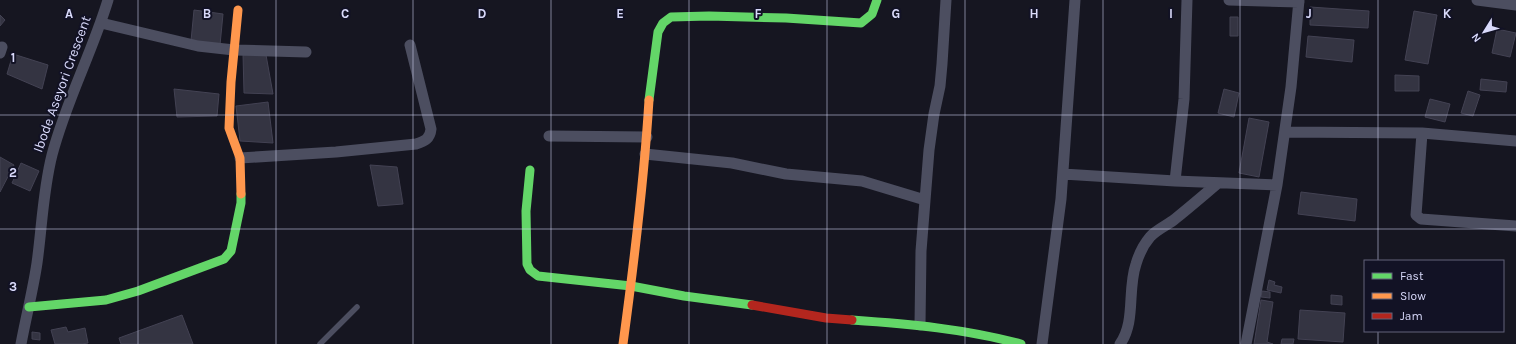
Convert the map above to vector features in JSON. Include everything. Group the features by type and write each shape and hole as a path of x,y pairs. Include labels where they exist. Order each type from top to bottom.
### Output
{"street":[{"name":"Ibode Aseyori Crescent","path":"21,344 37,264 48,172 51,159 63,119 101,23 108,0"},
{"path":"623,344 631,286 647,137 650,89 658,32 663,23 671,17 786,18 861,23 867,20 875,10 877,0"},
{"path":"920,325 922,251 929,150 940,86 946,0"},
{"path":"1042,344 1061,199 1075,0"},
{"path":"1175,181 1184,100 1188,0"},
{"path":"1229,0 1299,1 1278,185 1246,344"},
{"path":"1477,0 1516,5"},
{"path":"28,306 106,300 138,291 224,259 231,251 241,203 240,158 229,128 231,82 238,10"},
{"path":"101,23 184,43 234,50 306,52"},
{"path":"240,158 336,152 416,144 426,140 430,135 431,129 410,45"},
{"path":"1285,132 1422,133 1516,141"},
{"path":"1422,133 1416,215 1418,218 1516,226"},
{"path":"549,136 647,137"},
{"path":"645,154 732,163 786,174 862,182 925,200"},
{"path":"530,170 526,211 527,264 530,270 538,276 631,286 684,296 748,304 826,318 920,325 1003,339 1021,344"},
{"path":"1063,174 1175,181 1278,185"},
{"path":"1120,344 1129,326 1132,276 1136,262 1146,243 1152,235 1218,183"}],"lane":[{"path":"320,344 357,307"}],"building":[{"path":"1310,7 1369,11 1368,28 1310,25"},
{"path":"194,10 223,14 220,45 191,41"},
{"path":"1414,11 1437,15 1428,64 1405,60"},
{"path":"0,15 5,20 0,26"},
{"path":"1230,17 1238,17 1238,36 1230,36"},
{"path":"1497,29 1516,33 1510,57 1492,53"},
{"path":"1308,36 1354,40 1352,62 1306,57"},
{"path":"13,54 48,65 42,89 7,74"},
{"path":"243,54 266,55 273,94 244,93"},
{"path":"1395,75 1419,76 1419,91 1395,91"},
{"path":"1481,79 1507,82 1506,92 1480,90"},
{"path":"174,89 219,94 217,116 177,117"},
{"path":"1224,89 1239,93 1234,117 1218,113"},
{"path":"1468,91 1480,95 1473,116 1461,113"},
{"path":"1430,99 1450,104 1445,122 1425,117"},
{"path":"268,102 273,143 240,141 236,106"},
{"path":"1249,118 1269,122 1259,177 1239,173"},
{"path":"0,157 14,165 0,192"},
{"path":"21,163 39,171 30,191 12,183"},
{"path":"370,165 397,167 403,204 378,206"},
{"path":"1301,192 1357,199 1355,221 1298,214"},
{"path":"1269,280 1275,282 1274,285 1282,287 1281,293 1267,290"},
{"path":"1262,291 1270,292 1270,298 1261,297"},
{"path":"1331,295 1342,296 1342,305 1331,304"},
{"path":"1261,300 1273,302 1267,342 1273,344 1254,344"},
{"path":"1300,310 1345,313 1343,342 1298,339"},
{"path":"182,315 193,344 121,344 119,338"},
{"path":"66,327 68,332 85,328 88,343 55,344 51,330"},
{"path":"32,332 40,333 40,340 32,339"},
{"path":"1282,339 1294,339 1293,344 1281,344"}],"traffic: fast":[{"path":"649,100 658,32 663,23 671,17 709,16 786,18 861,23 872,14 877,0"},
{"path":"530,170 526,211 527,264 530,270 538,276 631,286 684,296 752,305"},
{"path":"29,307 106,300 138,291 224,259 231,251 241,203 241,194"},
{"path":"852,320 916,325 979,334 1021,344"}],"traffic: slow":[{"path":"238,10 231,82 229,128 240,158 241,194"},
{"path":"623,344 638,222 649,100"}],"traffic: jam":[{"path":"752,305 826,318 852,320"}]}
